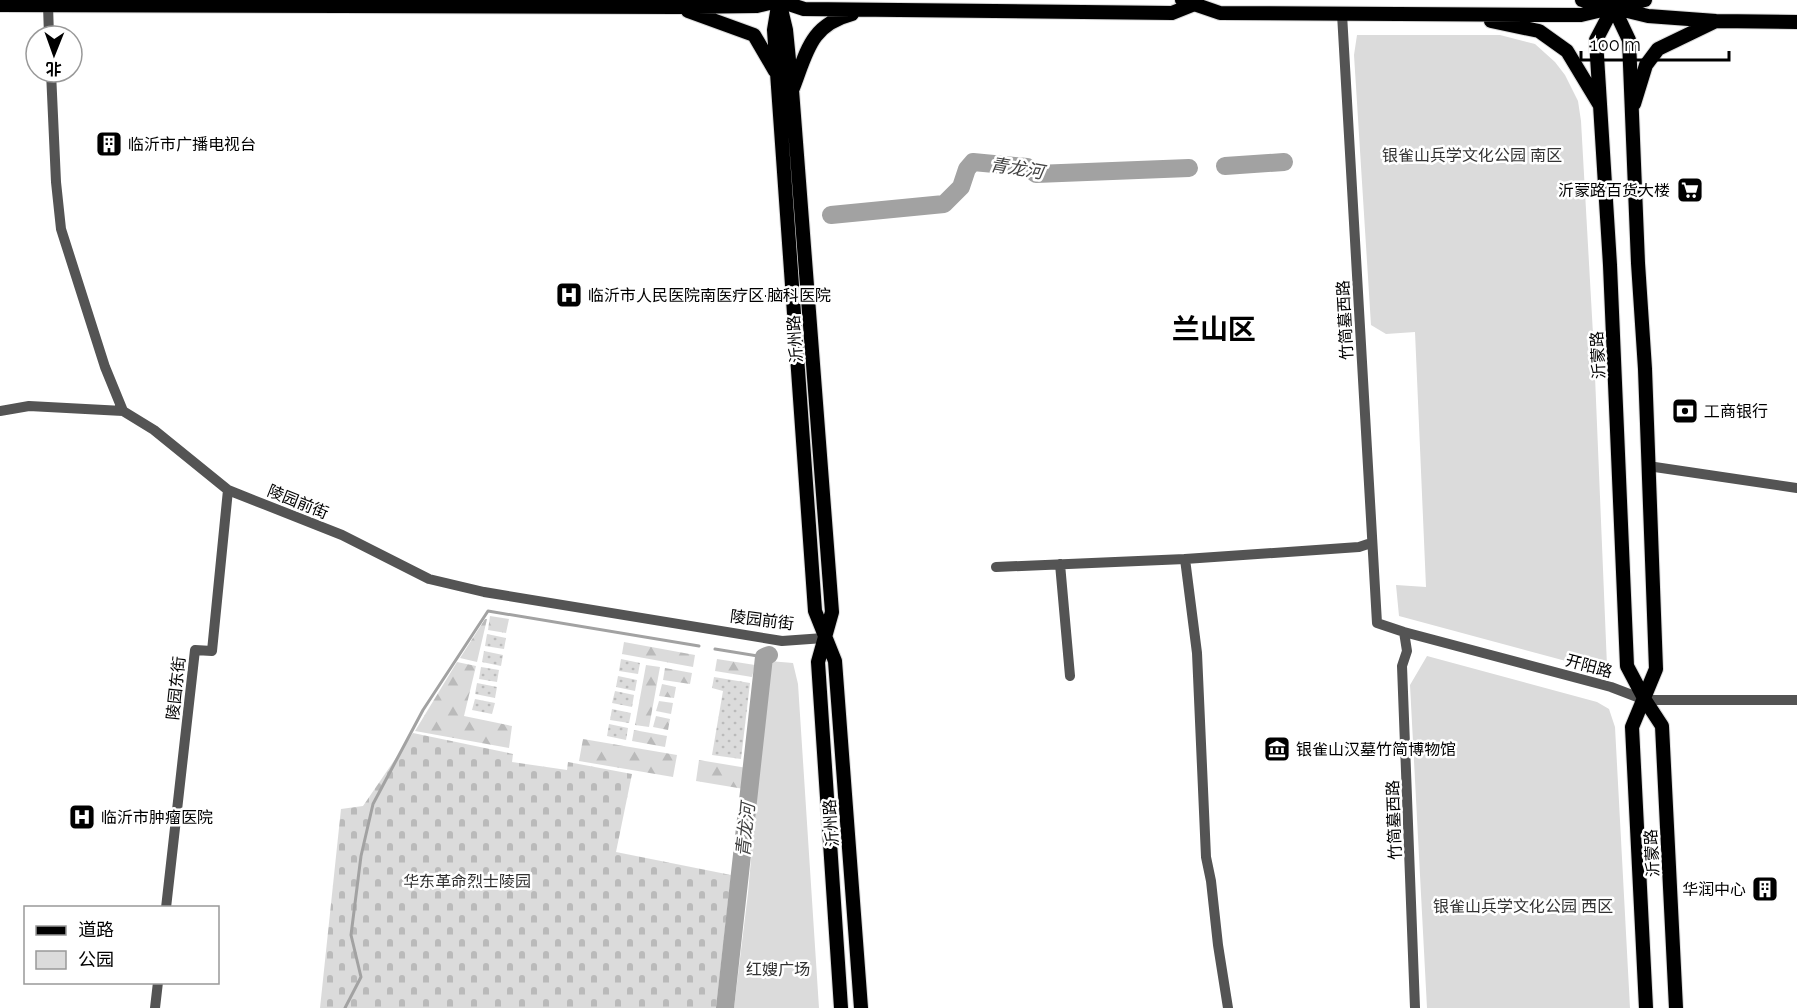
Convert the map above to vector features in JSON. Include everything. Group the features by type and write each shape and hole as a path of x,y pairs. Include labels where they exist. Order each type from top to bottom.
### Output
{"main road":[{"path":"0,5 677,7 757,6 779,0 804,9 1172,13 1187,2 1209,0"},
{"name":"沂州路","path":"779,0 774,30 815,611 835,661 861,1008"},
{"name":"沂州路","path":"779,0 786,30 792,90 832,612 818,662 841,1008"},
{"path":"1582,0 1614,3 1645,0"},
{"path":"1187,2 1220,13 1581,15 1614,3 1648,16 1716,21 1797,22"},
{"name":"沂蒙路","path":"1614,3 1596,40 1615,373 1627,666 1662,726 1676,1008"},
{"name":"沂蒙路","path":"1614,3 1629,40 1638,263 1645,369 1656,669 1632,727 1646,1008"},
{"path":"677,7 754,35 777,74"},
{"path":"792,90 813,37 835,18 870,9"},
{"path":"1459,14 1539,31 1567,51 1601,109"},
{"path":"1631,114 1646,65 1658,49 1716,21"}],"street":[{"path":"48,5 49,24"},
{"name":"竹简墓西路","path":"1342,14 1377,623"},
{"path":"0,411 29,406 123,411 105,368 61,229 56,182 52,84"},
{"name":"陵园前街","path":"123,411 154,430 228,490 342,536 429,579 484,592 782,641 825,638"},
{"path":"1648,466 1797,488"},
{"name":"陵园东街","path":"166,906 195,650 212,651 228,490"},
{"path":"996,567 1185,559 1359,547 1371,543"},
{"path":"1185,559 1197,653 1206,857 1228,1008"},
{"path":"1060,564 1070,676"},
{"name":"开阳路","path":"1377,623 1611,687 1645,700 1797,700"},
{"name":"竹简墓西路","path":"1404,632 1407,651 1402,666 1415,1008"},
{"path":"155,1008 158,984"}],"green space":[{"name":"银雀山兵学文化公园 南区","path":"1357,35 1500,35 1535,44 1555,62 1565,75 1578,101 1594,352 1607,666 1592,668 1399,616 1396,585 1426,587 1415,332 1386,334 1371,325 1354,55"},
{"path":"490,616 509,619 506,633 488,630"},
{"path":"487,619 477,662 460,658"},
{"path":"487,634 506,638 504,649 485,646"},
{"path":"624,642 695,655 693,667 622,654"},
{"path":"484,651 503,655 501,666 482,662"},
{"name":"银雀山兵学文化公园 西区","path":"1427,656 1597,702 1609,709 1615,727 1630,1008 1427,1008 1410,685"},
{"path":"621,659 640,663 638,674 619,671"},
{"path":"717,659 755,665 752,677 715,671"},
{"name":"红嫂广场","path":"769,661 793,663 798,684 819,1008 734,1008 748,893"},
{"path":"457,662 476,666 464,716 512,726 509,748 415,731"},
{"path":"646,665 660,667 649,727 635,725"},
{"path":"481,667 499,670 497,682 479,679"},
{"path":"665,668 692,673 690,684 663,680"},
{"path":"618,676 637,680 635,691 616,687"},
{"path":"714,677 750,683 741,759 712,755 723,691 712,688"},
{"path":"477,683 497,687 495,698 475,694"},
{"path":"662,684 676,687 674,698 659,696"},
{"path":"615,691 634,695 632,707 612,703"},
{"path":"475,699 495,703 492,714 472,710"},
{"path":"659,701 673,703 671,714 656,711"},
{"path":"612,709 631,713 629,723 610,720"},
{"path":"656,716 670,719 668,730 653,727"},
{"path":"609,724 628,728 626,740 607,736"},
{"path":"634,730 667,736 665,747 632,741"},
{"name":"华东革命烈士陵园","path":"413,733 513,754 512,762 567,770 568,762 632,774 616,852 731,875 716,1008 320,1008 341,809 363,806"},
{"path":"583,739 677,755 673,777 579,761"},
{"path":"699,760 747,768 744,789 696,781"}],"waterway":[{"name":"青龙河","path":"831,215 944,204 961,187 967,169 973,162 1027,167 1036,174 1189,168"},
{"name":"青龙河","path":"1225,166 1284,162"},
{"path":"345,1008 361,977 351,935 361,856 373,804 423,710 488,611 699,646"},
{"path":"715,649 764,657"},
{"name":"青龙河","path":"725,1008 764,657 769,655"}],"place":[{"name":"临沂市广播电视台","path":"109,144"},
{"name":"沂蒙路百货大楼","path":"1690,190"},
{"name":"临沂市人民医院南医疗区·脑科医院","path":"569,295"},
{"name":"工商银行","path":"1685,411"},
{"name":"银雀山汉墓竹简博物馆","path":"1277,749"},
{"name":"临沂市肿瘤医院","path":"82,817"},
{"name":"华润中心","path":"1765,889"}],"district":[{"name":"兰山区","path":"1214,329"}]}
